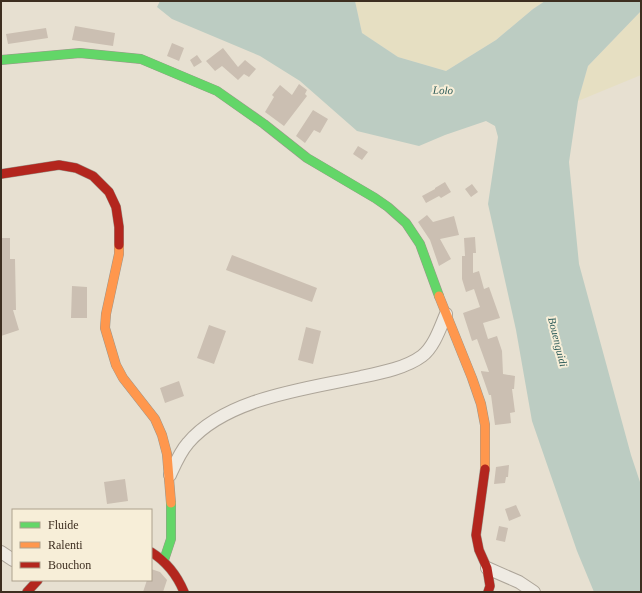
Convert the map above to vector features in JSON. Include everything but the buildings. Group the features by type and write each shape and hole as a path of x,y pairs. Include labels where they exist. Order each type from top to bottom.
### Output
{"street":[{"path":"1,60 80,53 141,59 217,91 264,124 307,158 375,198 406,223 420,244 481,404 485,425 485,476 476,535 479,550 487,568 490,586 488,592"},
{"path":"1,174 59,165 76,168 93,176 109,192 116,207 119,227 118,254 106,314 105,328 116,365 123,378 155,419 162,435 169,476 171,510 171,539 164,560"},
{"path":"169,476 182,450 189,442 205,428 225,415 253,402 277,394 381,373 411,363 422,356 429,349 446,314"},
{"path":"1,552 12,559"},
{"path":"152,553 164,560 174,570 184,592"},
{"path":"487,568 519,582 534,592"}],"shaded area":[{"path":"355,1 545,1 533,9 496,40 446,71 398,57 362,33"},
{"path":"641,11 641,75 578,101 588,66"}],"water":[{"path":"160,1 355,1 362,33 398,57 446,71 496,40 533,9 545,1 641,1 641,11 588,66 578,101 569,162 579,264 631,455 641,485 641,592 594,592 577,551 532,421 516,330 488,204 498,137 495,126 486,121 445,135 419,146 357,131 300,81 260,56 172,19 157,7"}],"traffic: fast":[{"path":"1,60 80,53 141,59 217,91 264,124 307,158 375,198 406,223 420,244 439,296"},
{"path":"164,560 171,539 171,503"}],"traffic: slow":[{"path":"119,245 119,254 106,314 105,328 116,365 123,378 155,419 162,435 167,454 171,503"},
{"path":"439,296 481,404 485,425 485,469"}],"traffic: jam":[{"path":"1,174 59,165 76,168 93,176 109,192 116,207 119,227 119,245"},
{"path":"485,469 476,535 479,550 487,568 490,586 488,592"},
{"path":"152,553 171,569 184,592"},
{"path":"27,592 37,581"}],"water label":[{"name":"Lolo","path":"443,90"},
{"name":"Bouenguidi","path":"558,342"}]}
